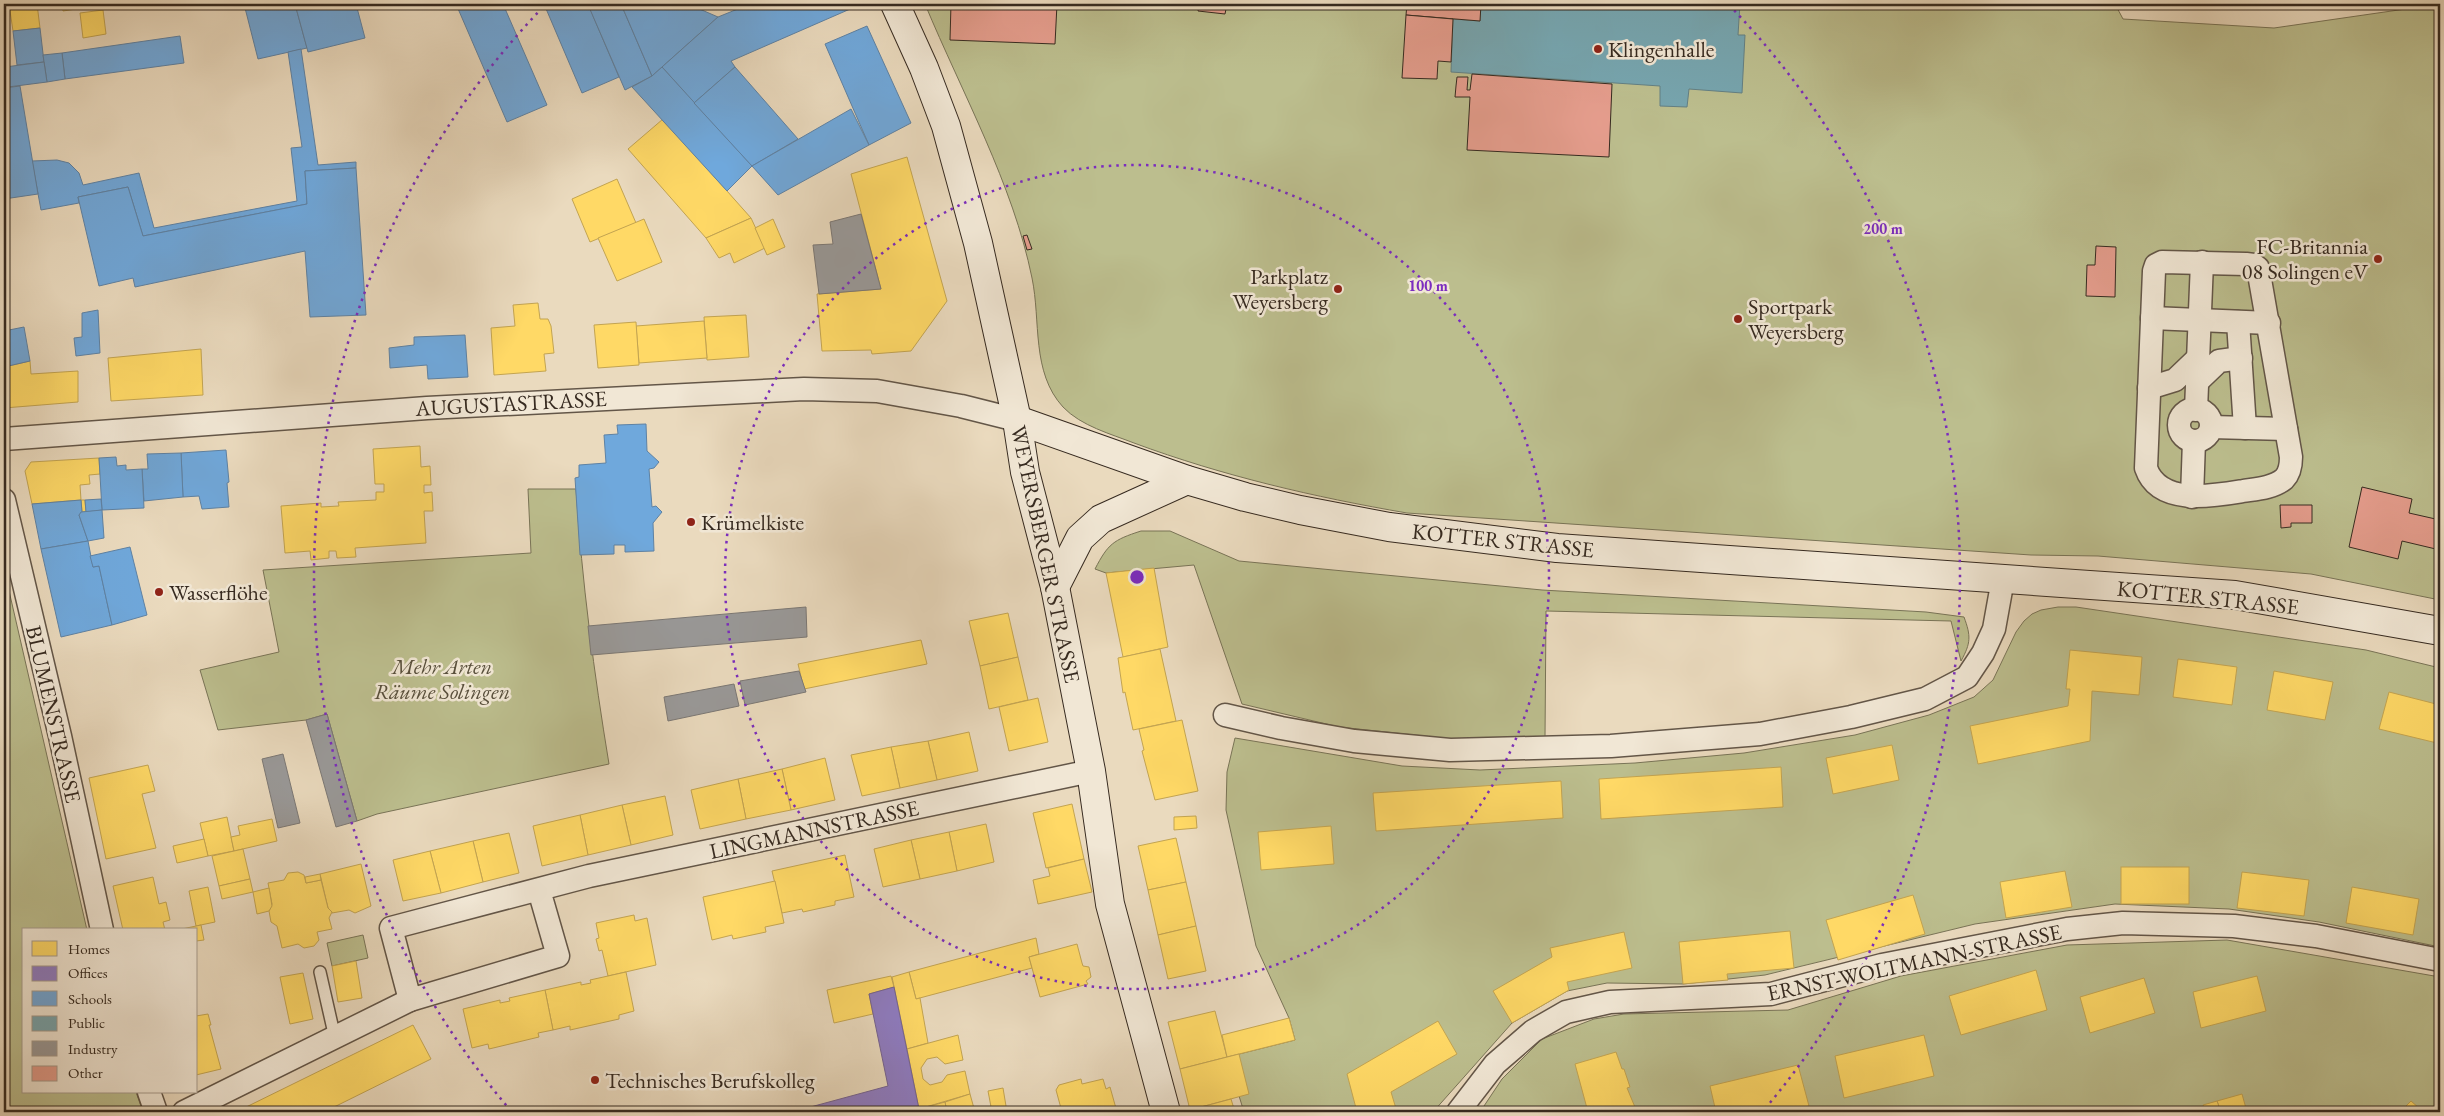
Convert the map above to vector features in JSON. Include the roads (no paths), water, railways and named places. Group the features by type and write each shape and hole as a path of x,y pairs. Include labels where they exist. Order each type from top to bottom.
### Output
{"street":[{"name":"WEYERSBERGER STRASSE","path":"896,4 924,68 946,126 978,243 1017,420 1025,472 1055,587 1091,771 1110,904 1166,1112"},
{"path":"2168,261 2202,262 2246,264 2254,265 2258,268 2269,323 2290,465 2288,474 2278,483 2228,493 2192,497 2160,487 2149,476 2146,468 2149,388 2154,271 2156,265 2168,261"},
{"path":"2196,410 2202,262"},
{"path":"2152,318 2269,323"},
{"path":"2238,322 2245,428"},
{"path":"2149,388 2175,380 2198,358"},
{"path":"2197,382 2219,361 2241,358"},
{"name":"AUGUSTASTRASSE","path":"4,439 427,408 804,389 877,391 961,406 1017,420"},
{"path":"2179,424 2186,412 2196,410 2205,413 2211,427"},
{"name":"KOTTER STRASSE","path":"1017,420 1187,480 1300,510 1449,535 1557,548 2235,595 2440,631"},
{"path":"2148,422 2179,424"},
{"path":"2179,424 2185,438 2194,441 2203,439 2211,427"},
{"path":"2211,427 2286,429"},
{"path":"2192,497 2194,441"},
{"path":"1055,587 1080,538 1100,519 1187,480"},
{"name":"BLUMENSTRASSE","path":"4,500 60,736 102,928"},
{"path":"1225,715 1354,742 1450,750 1611,746 1768,732 1851,718 1925,699 1967,677 1983,653 1994,630 2003,579"},
{"name":"LINGMANNSTRASSE","path":"410,1000 391,928 589,876 1091,771"},
{"path":"184,1112 410,1000 558,956 538,890"},
{"name":"ERNST-WOLTMANN-STRASSE","path":"1458,1112 1495,1064 1533,1031 1566,1012 1610,1002 1771,994 1882,965 2068,929 2123,923 2234,926 2316,936 2440,960"},
{"path":"150,1094 156,1112"}],"lane":[{"path":"320,972 334,1038"}],"place":[{"name":"Klingenhalle","path":"1598,49"},
{"name":"FC-Britannia 08 Solingen eV","path":"2378,259"},
{"name":"Parkplatz Weyersberg","path":"1338,289"},
{"name":"Sportpark Weyersberg","path":"1738,319"},
{"name":"Krümelkiste","path":"691,522"},
{"name":"Wasserflöhe","path":"159,592"},
{"name":"Technisches Berufskolleg","path":"595,1080"}],"park label":[{"name":"Mehr Arten Räume Solingen","path":"442,678"}]}
